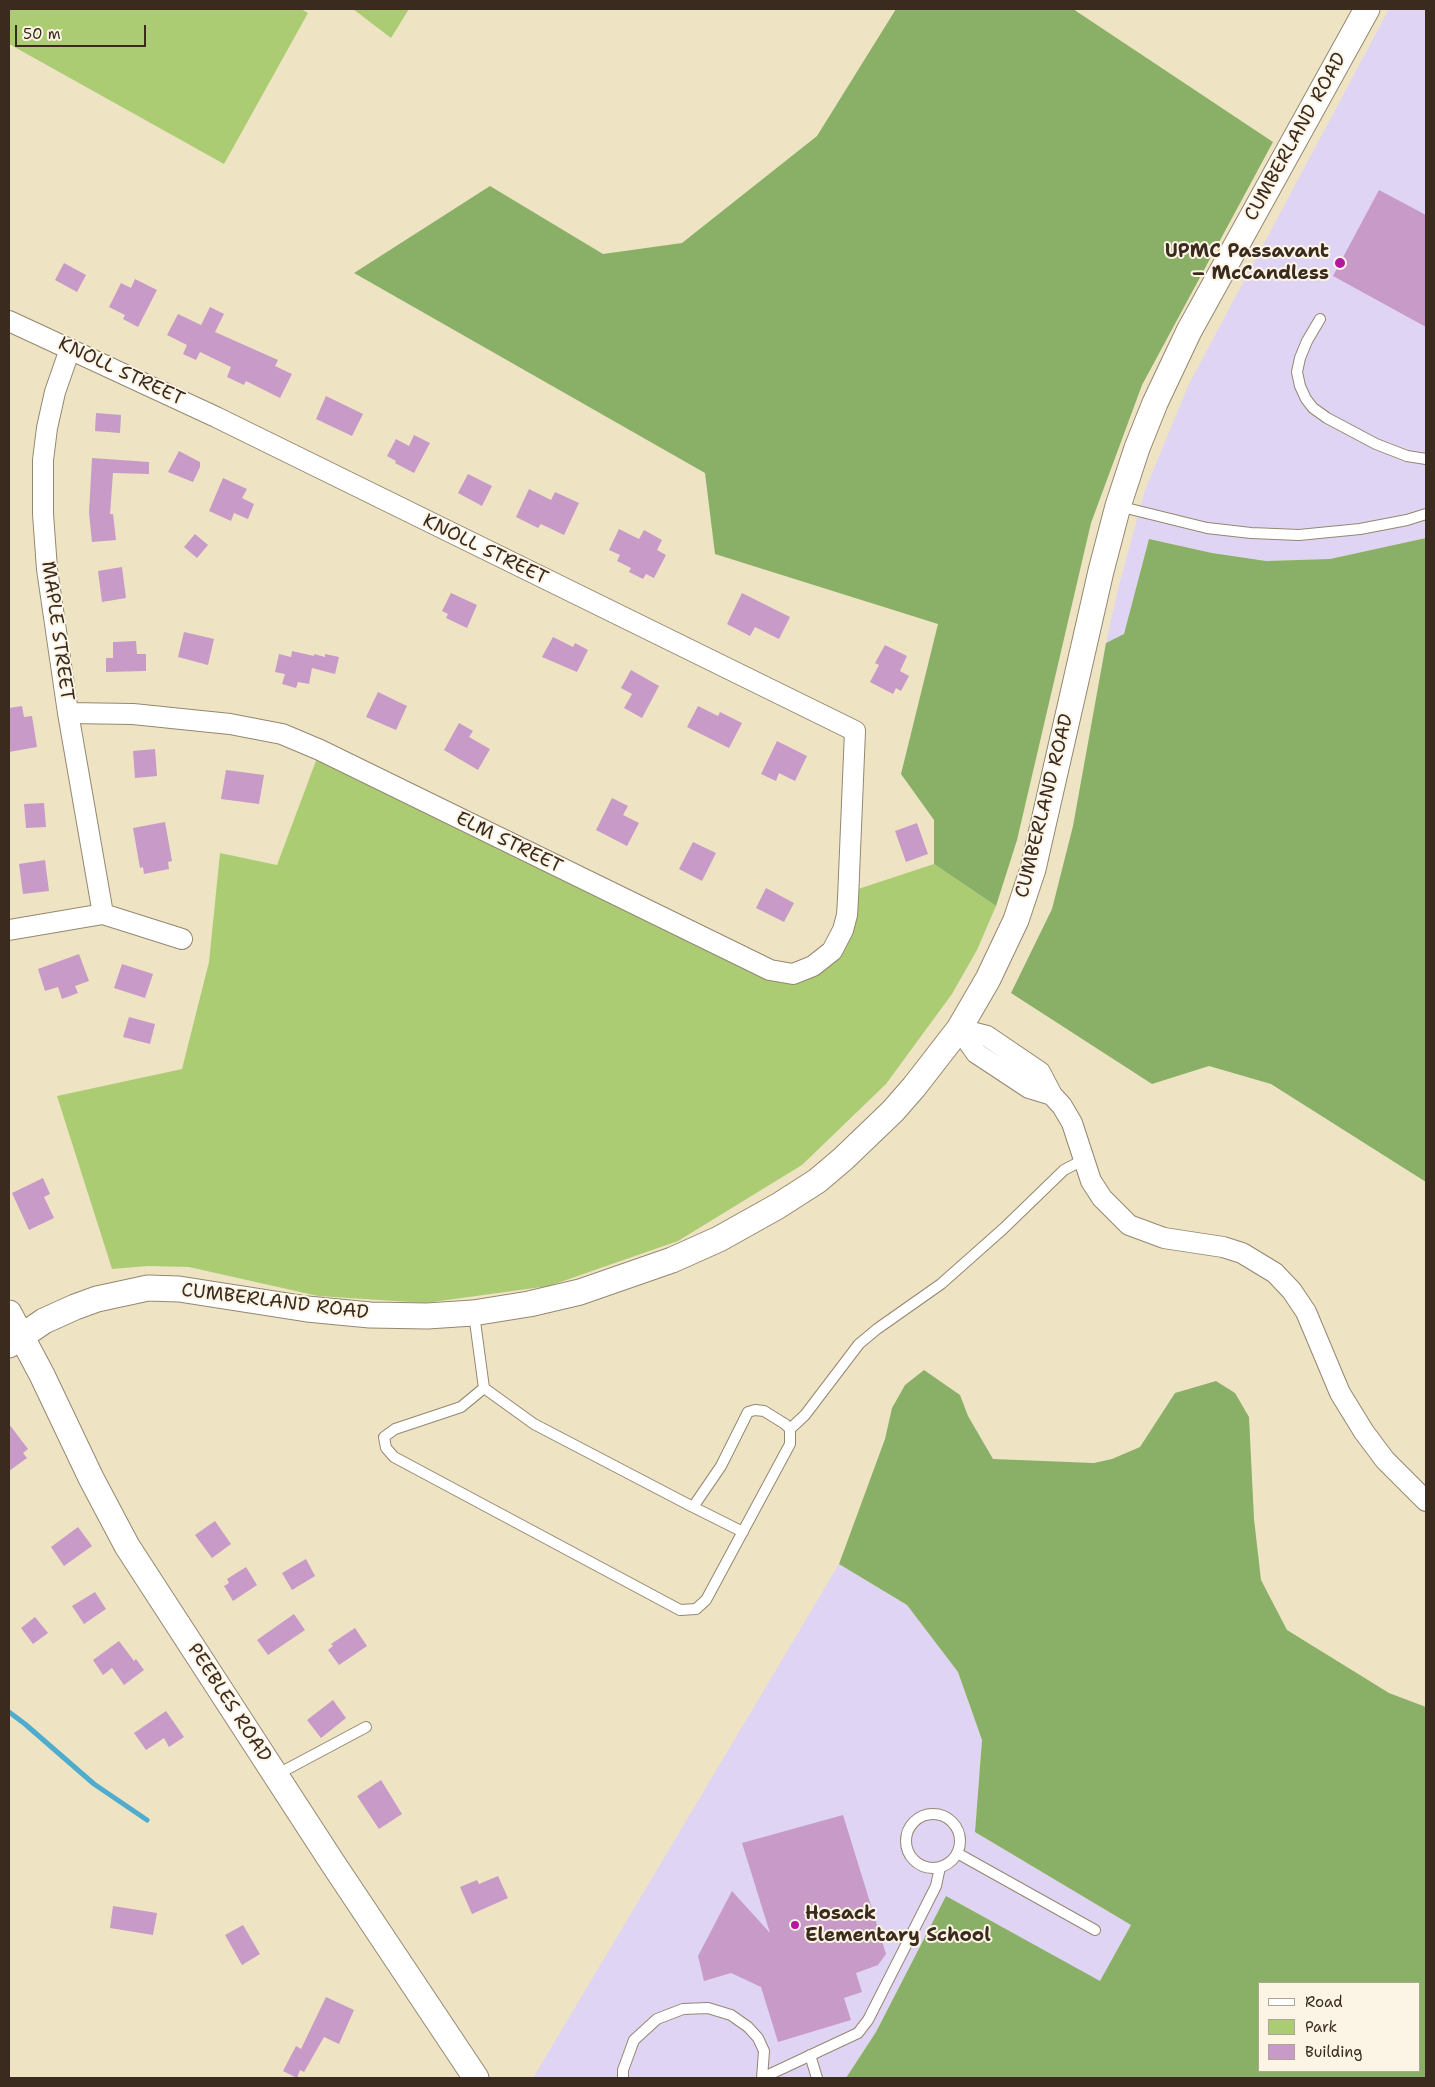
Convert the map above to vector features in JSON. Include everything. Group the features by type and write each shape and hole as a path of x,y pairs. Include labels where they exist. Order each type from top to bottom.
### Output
{"street":[{"name":"CUMBERLAND ROAD","path":"15,1340 50,1318 75,1307 97,1299 148,1288 179,1288 306,1309 370,1315 427,1316 473,1313 529,1304 572,1294 628,1277 672,1260 719,1239 778,1206 830,1170 892,1111 914,1087 959,1029 1003,951 1016,920 1033,868 1101,570 1118,506 1137,448 1155,403 1189,331 1366,9"},
{"name":"KNOLL STREET","path":"9,321 216,417 855,731 850,847"},
{"name":"MAPLE STREET","path":"70,349 55,392 49,419 43,460 42,484 47,569 68,713 103,914"},
{"name":"ELM STREET","path":"68,713 133,714 200,720 282,734 328,754 758,965 793,974 813,966 832,951 838,942 847,915 850,847"},
{"path":"9,930 103,914 182,939"},
{"path":"959,1029 976,1053 1029,1088 1052,1095 1062,1106 1072,1123 1091,1181 1102,1198 1129,1225 1164,1238 1223,1247 1242,1253 1275,1273 1292,1291 1306,1312 1340,1393 1355,1419 1386,1460 1426,1501"},
{"name":"PEEBLES ROAD","path":"9,1313 15,1340 42,1375 91,1478 128,1546 276,1776 476,2078"}],"lane":[{"path":"1320,319 1300,358 1297,372 1300,386 1306,399 1313,408 1327,418 1376,444 1407,456 1426,459"},
{"path":"1118,506 1207,528 1251,533 1298,535 1360,530 1426,514"},
{"path":"790,1430 805,1415 859,1344 876,1329 941,1284 1004,1230 1064,1170 1083,1160"},
{"path":"473,1313 484,1388 534,1424 743,1532"},
{"path":"484,1388 460,1407 395,1429 384,1437 386,1448 394,1457 680,1610 696,1609 706,1600 790,1444 790,1430 785,1424 764,1411 755,1410 748,1412 721,1466 693,1507"},
{"path":"276,1776 366,1727"},
{"path":"928,1814 946,1817 958,1830 960,1840 957,1853 948,1863 940,1867 922,1866 910,1855 906,1838 913,1822 928,1814"},
{"path":"957,1853 1095,1930"},
{"path":"623,2078 623,2070 634,2040 657,2019 684,2009 708,2008 730,2015 748,2027 758,2038 764,2051 762,2078 858,2033 868,2020 936,1886 940,1867"},
{"path":"810,2055 817,2078"}],"shaded area":[{"name":"UPMC Passavant – McCandless","path":"1389,9 1426,9 1426,538 1330,559 1266,561 1212,553 1149,539 1124,635 1106,643 1118,589 1145,490 1189,384"},
{"path":"839,1564 907,1605 958,1672 982,1740 975,1832 1131,1925 1101,1982 946,1896 876,2032 846,2078 533,2078"}],"green space":[{"path":"9,9 301,9 308,13 224,164 9,44"},
{"path":"353,9 409,9 391,38"},
{"path":"896,9 1073,9 1273,142 1142,385 1091,523 1017,840 996,906 934,864 934,820 901,774 938,624 715,554 705,473 354,273 490,186 603,254 682,243 817,136"},
{"path":"1426,538 1426,1182 1271,1084 1209,1066 1152,1084 1011,993 1052,909 1073,826 1106,643 1124,634 1149,539 1212,553 1266,561 1330,559"},
{"path":"320,750 770,970 824,960 849,892 934,864 996,906 977,950 952,994 886,1084 802,1165 678,1241 549,1286 425,1303 318,1296 189,1267 148,1266 112,1269 57,1096 182,1069 209,962 220,853 277,865"},
{"path":"924,1370 960,1395 968,1416 993,1459 1094,1463 1112,1459 1140,1447 1175,1393 1216,1381 1235,1393 1249,1417 1254,1519 1261,1580 1287,1630 1389,1693 1426,1707 1426,2078 846,2078 876,2032 946,1896 1100,1981 1131,1925 975,1832 982,1740 958,1672 907,1605 839,1564 885,1439 892,1408 905,1385"}],"building":[{"path":"1379,190 1426,215 1426,327 1333,276"},
{"path":"64,263 86,275 77,292 55,280"},
{"path":"135,279 157,290 138,327 123,319 125,315 109,307 121,283 131,288"},
{"path":"210,307 224,314 215,332 278,360 275,366 292,374 280,398 246,381 244,385 227,377 231,367 200,352 196,360 183,354 187,345 167,335 178,314 201,325"},
{"path":"326,396 363,414 352,436 316,419"},
{"path":"96,413 121,415 120,433 95,431"},
{"path":"414,435 430,443 414,473 395,463 396,461 387,456 396,439 409,446"},
{"path":"179,451 200,462 200,467 193,482 168,472"},
{"path":"92,458 149,462 149,474 113,473 110,514 113,514 116,540 92,542 89,513"},
{"path":"468,474 492,486 482,506 458,493"},
{"path":"223,478 247,489 242,498 254,504 248,519 234,513 231,521 209,511"},
{"path":"529,489 551,500 555,492 579,503 564,535 541,524 538,528 516,517"},
{"path":"619,529 639,539 644,530 662,540 657,550 666,555 654,578 646,574 643,579 629,572 631,568 617,561 620,555 609,550"},
{"path":"195,534 208,545 197,558 184,547"},
{"path":"122,567 126,598 102,602 98,571"},
{"path":"451,593 477,605 467,628 446,618 448,614 442,611"},
{"path":"742,593 790,617 779,639 755,627 750,636 727,624"},
{"path":"184,632 214,639 208,665 178,657"},
{"path":"553,637 573,647 575,643 588,650 577,672 542,657"},
{"path":"136,641 137,654 146,654 146,671 106,672 106,658 113,658 113,642"},
{"path":"885,645 907,656 900,671 909,676 901,691 896,688 893,694 870,682 879,665 875,663"},
{"path":"292,651 314,656 314,654 325,657 325,654 339,657 335,674 312,668 309,684 298,682 296,688 282,684 285,674 275,672 279,654 291,657"},
{"path":"631,670 659,686 642,718 624,708 632,694 621,688"},
{"path":"378,692 407,706 396,730 366,717"},
{"path":"22,706 24,717 32,716 37,747 9,752 9,708"},
{"path":"698,706 718,716 720,712 742,723 729,748 687,727"},
{"path":"459,723 473,731 469,737 490,749 478,770 444,750"},
{"path":"777,741 807,756 795,781 779,773 776,781 761,774"},
{"path":"155,749 157,776 135,778 133,751"},
{"path":"226,770 264,775 259,804 221,799"},
{"path":"612,798 628,806 623,815 639,823 627,846 596,830"},
{"path":"44,803 46,827 26,828 24,804"},
{"path":"165,822 172,861 168,862 169,869 144,874 143,867 140,868 133,828"},
{"path":"917,823 928,854 906,862 895,831"},
{"path":"693,842 716,853 702,881 679,869"},
{"path":"45,860 49,891 23,894 19,864"},
{"path":"766,888 794,903 784,922 756,908"},
{"path":"79,954 89,981 75,986 78,993 62,999 58,987 45,991 38,969"},
{"path":"122,964 153,974 145,998 114,988"},
{"path":"129,1017 155,1024 150,1044 123,1037"},
{"path":"43,1178 50,1194 44,1197 54,1218 29,1230 12,1193"},
{"path":"9,1424 28,1449 23,1453 27,1458 9,1471"},
{"path":"215,1521 231,1544 212,1558 195,1535"},
{"path":"78,1527 92,1546 64,1566 51,1547"},
{"path":"306,1559 315,1576 292,1590 282,1573"},
{"path":"246,1567 257,1585 233,1601 224,1586 229,1583 227,1579"},
{"path":"95,1592 106,1609 84,1624 72,1606"},
{"path":"294,1614 305,1630 268,1655 257,1640"},
{"path":"35,1617 48,1633 33,1644 21,1628"},
{"path":"355,1628 367,1646 339,1665 328,1650 333,1646 331,1644"},
{"path":"119,1641 134,1661 136,1659 144,1670 124,1685 112,1668 103,1675 93,1660"},
{"path":"333,1700 346,1718 321,1738 307,1720"},
{"path":"166,1711 184,1737 169,1747 164,1738 146,1750 134,1733"},
{"path":"381,1780 402,1814 379,1829 357,1796"},
{"name":"Hosack Elementary School","path":"843,1815 886,1954 878,1965 856,1973 862,1992 844,1998 851,2020 778,2042 761,1987 731,1973 704,1981 698,1956 732,1891 770,1933 742,1843"},
{"path":"498,1876 508,1898 472,1914 460,1887 477,1880 479,1884"},
{"path":"113,1906 157,1913 153,1935 110,1928"},
{"path":"243,1925 260,1954 242,1965 225,1935"},
{"path":"326,1997 354,2010 339,2044 324,2037 304,2072 300,2070 297,2078 283,2071 296,2046 301,2049"}],"waterway":[{"path":"9,1712 94,1784 147,1820"}],"place":[{"name":"UPMC Passavant – McCandless","path":"1340,263"},
{"name":"Hosack Elementary School","path":"795,1925"}]}
